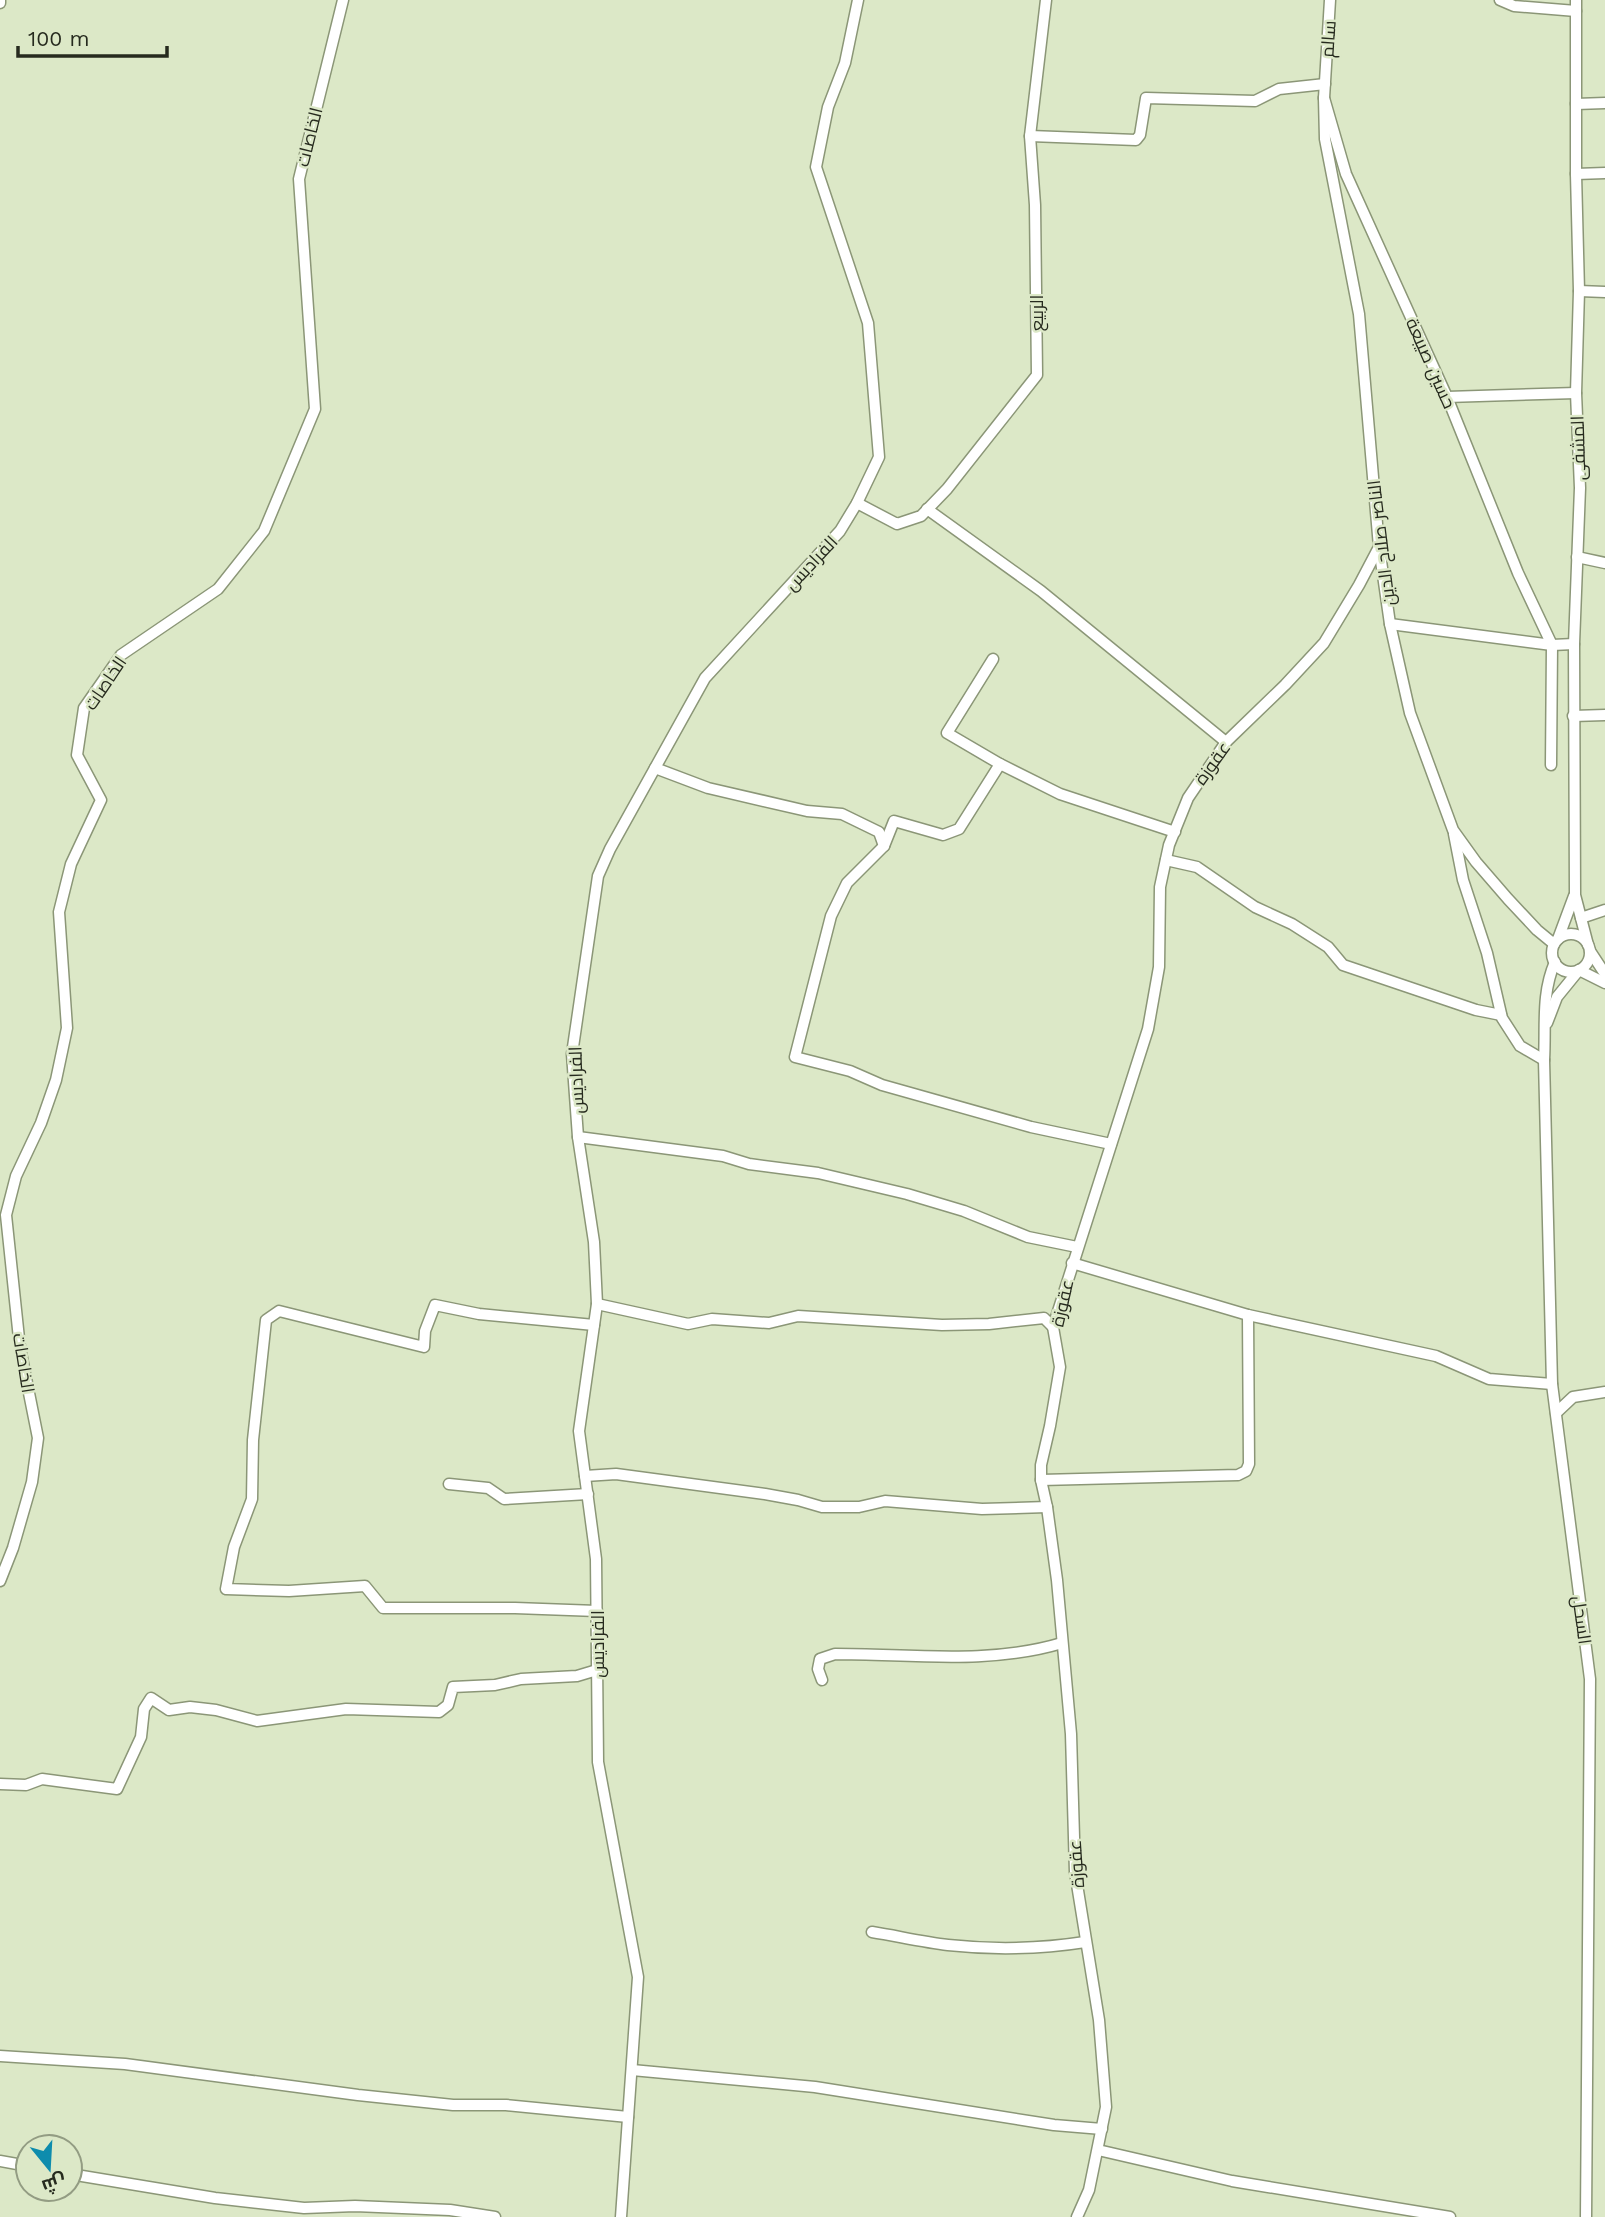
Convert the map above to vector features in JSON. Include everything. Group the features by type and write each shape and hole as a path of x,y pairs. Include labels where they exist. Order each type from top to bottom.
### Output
{"street":[{"name":"الخاصات","path":"0,1581 13,1548 32,1482 38,1438 20,1348 6,1215 16,1176 41,1122 56,1080 67,1028 59,912 71,864 101,800 77,755 84,708 121,655 218,589 264,531 315,409 299,179 343,0"},
{"name":"الفراديس","path":"621,2217 638,1977 598,1762 596,1559 579,1431 597,1304 594,1242 578,1137 572,1054 598,876 610,849 705,678 840,531 879,457 868,323 816,167 828,107 845,63 858,0"},
{"name":"الربيع","path":"857,503 897,524 921,516 947,489 1037,374 1035,205 1030,136 1046,0"},
{"name":"سالم","path":"1325,81 1330,0"},
{"path":"1500,0 1514,6 1576,6"},
{"name":"المشفى","path":"1575,895 1573,716 1580,488 1576,393 1576,6"},
{"path":"1030,136 1136,140 1140,135 1146,98 1255,101 1279,89 1325,81"},
{"name":"حسين صيبعة","path":"1325,81 1324,98 1346,174 1447,397 1518,573 1552,645"},
{"name":"الناصر صلاح الدين","path":"1324,98 1325,139 1359,314 1379,547 1390,624 1410,713 1453,830 1508,899 1537,930 1556,942"},
{"path":"1576,104 1605,103"},
{"path":"1576,174 1605,173"},
{"path":"1578,291 1605,292"},
{"path":"1447,397 1576,393"},
{"path":"927,509 1060,606 1226,742"},
{"name":"عقوزة","path":"1077,2217 1089,2190 1106,2107 1099,2020 1075,1872 1071,1734 1057,1580 1041,1480 1041,1465 1051,1426 1060,1367 1053,1327 1148,1029 1159,967 1160,887 1166,860 1188,798 1226,742 1324,643 1379,547"},
{"path":"1577,557 1605,563"},
{"path":"1390,624 1552,645 1574,644"},
{"path":"1551,765 1552,645"},
{"path":"993,659 947,733 1000,764 1060,794 1175,832"},
{"path":"1573,716 1605,715"},
{"path":"1000,764 959,829 943,835 894,821 884,846 847,883 831,916 795,1057 850,1071 882,1085 1018,1123 1111,1144"},
{"path":"655,768 708,788 807,811 842,814 880,832 884,846"},
{"path":"1453,830 1463,880 1487,953 1502,1015 1520,1046 1544,1060"},
{"path":"1166,860 1197,867 1255,907 1292,924 1328,947 1343,965 1476,1010 1502,1015"},
{"path":"1547,1024 1557,997 1589,961 1589,948 1575,895"},
{"path":"1575,895 1552,956 1563,970 1579,970 1605,983"},
{"path":"1581,918 1605,910"},
{"path":"1556,942 1564,936 1574,934 1583,938 1605,974"},
{"path":"1547,1024 1544,1002 1547,980 1555,962"},
{"name":"السحل","path":"1547,1024 1544,1060 1552,1384 1590,1679 1586,2217"},
{"path":"578,1137 723,1156 749,1164 818,1173 908,1194 1028,1237 1077,1247"},
{"path":"1072,1263 1248,1315 1436,1356 1489,1379 1552,1384"},
{"path":"597,1304 688,1324 712,1319 769,1323 798,1317 942,1325 989,1324 1044,1318 1053,1327"},
{"path":"594,1325 479,1314 435,1305 425,1331 424,1346 279,1311 266,1320 253,1440 252,1499 234,1547 226,1589 289,1591 365,1586 383,1608 597,1611"},
{"path":"1041,1480 1238,1475 1246,1471 1249,1464 1248,1315"},
{"path":"1556,1413 1573,1397 1605,1392"},
{"path":"585,1476 616,1474 765,1494 822,1507 859,1507 885,1500 982,1509 1047,1507"},
{"path":"449,1484 488,1488 504,1499 588,1494"},
{"path":"822,1680 818,1669 820,1659 835,1654 940,1657 1037,1651 1062,1643"},
{"path":"0,1784 26,1785 42,1779 117,1789 141,1737 144,1709 151,1698 169,1710 190,1707 216,1710 257,1721 346,1709 439,1712 448,1705 453,1687 577,1676 597,1670"},
{"path":"872,1932 947,1945 1000,1948 1054,1947 1085,1942"},
{"path":"0,2056 125,2064 453,2105 506,2105 628,2117"},
{"path":"632,2070 815,2087 1055,2126 1102,2129"},
{"path":"1097,2150 1231,2181 1450,2217"},
{"path":"84,2176 304,2208 355,2206 436,2209 495,2217"}]}
